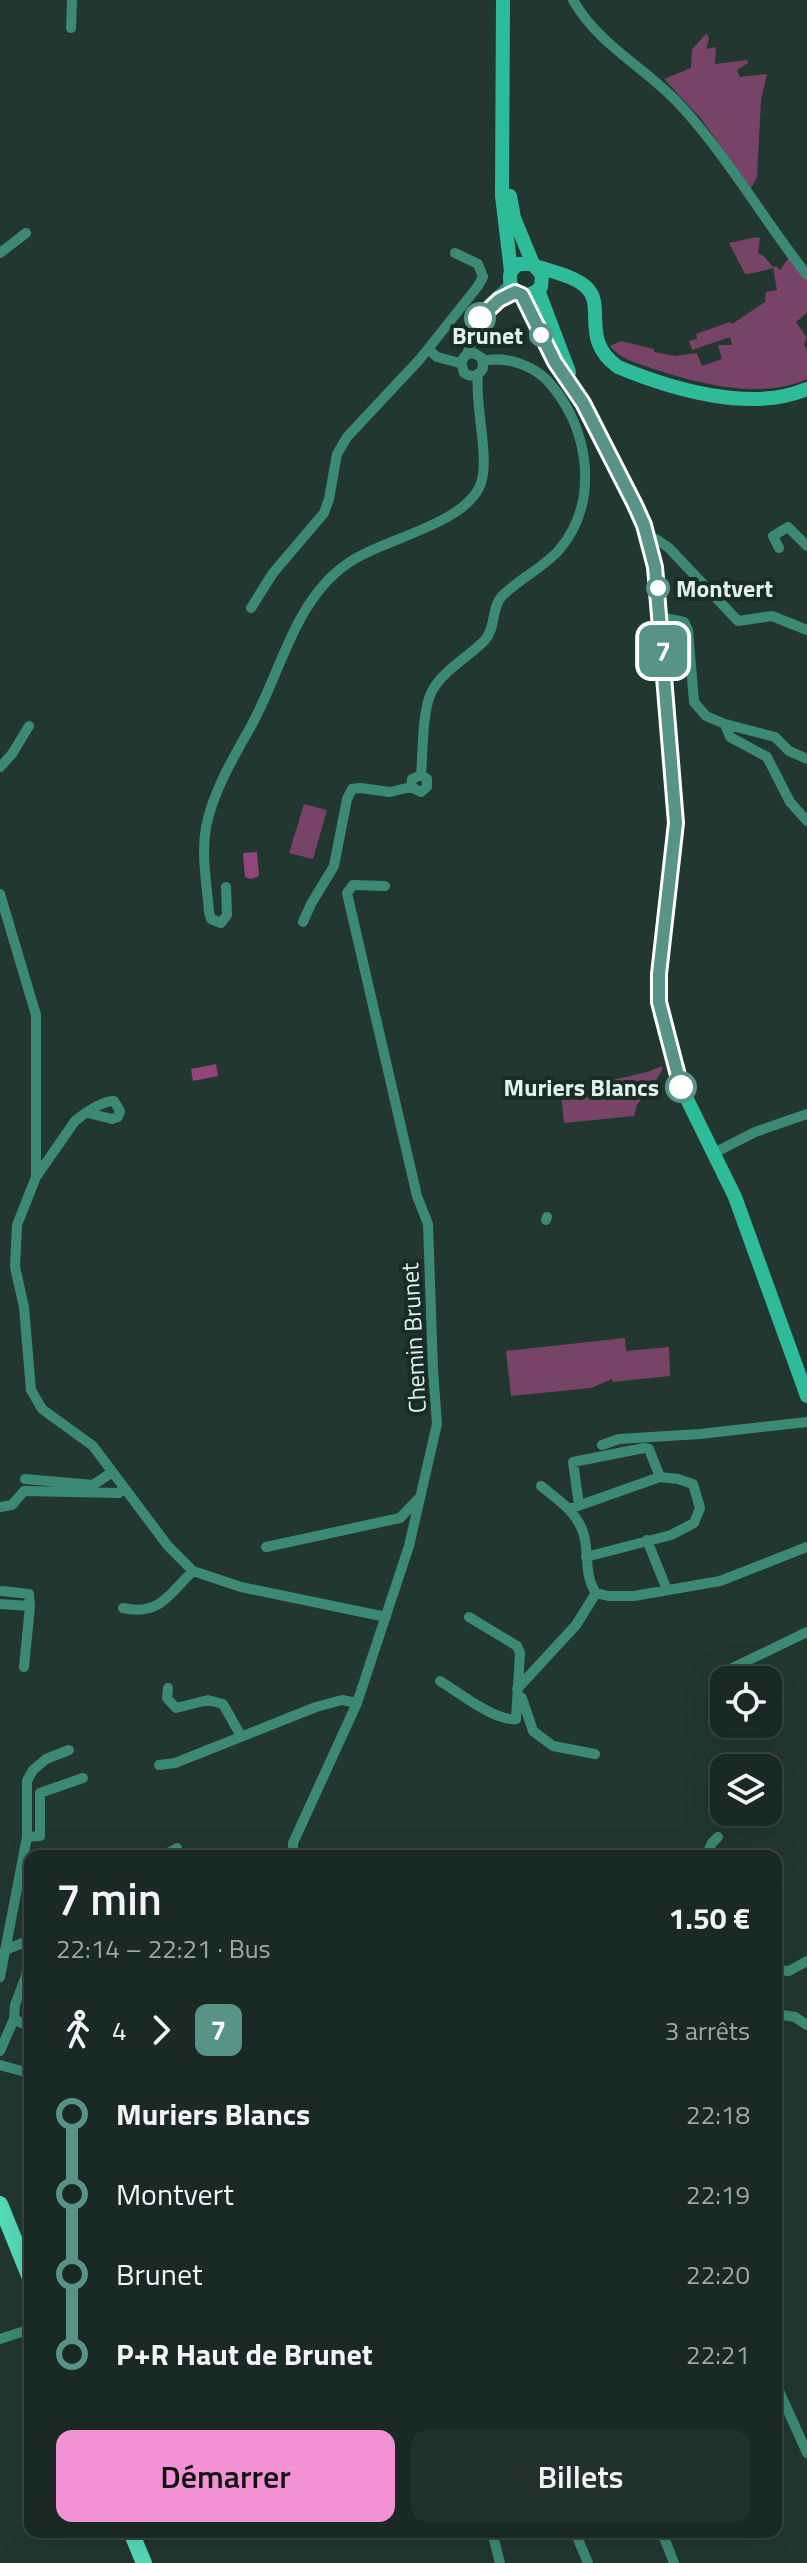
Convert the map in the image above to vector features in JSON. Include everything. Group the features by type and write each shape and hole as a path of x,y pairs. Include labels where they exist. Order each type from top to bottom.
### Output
{"main road":[{"path":"503,0 504,219 514,285 555,362 576,391"},
{"path":"502,125 514,218 542,275 540,287 576,391 635,505 655,567 676,823 659,974 659,1002 681,1087 744,1220 807,1396"},
{"path":"514,285 523,263 575,280 590,291 597,343 609,361 618,367 709,396 776,397 807,389"},
{"path":"514,285 533,294 540,287 567,277"},
{"path":"0,2204 24,2263"},
{"path":"133,2538 139,2562"}],"street":[{"path":"71,28 72,0"},
{"path":"573,0 584,20 658,81 684,109 807,275"},
{"path":"0,253 26,233"},
{"path":"251,608 273,573 324,513 337,454 347,437 400,382 483,277 478,264 455,253"},
{"path":"226,887 227,915 221,923 215,922 209,912 205,845 210,812 240,743 251,727 298,626 318,591 342,567 470,502 480,487 483,473 472,374 474,334 487,303 514,285"},
{"path":"303,922 334,866 346,799 352,789 390,792 411,787 412,779 421,775 428,706 433,689 488,637 500,599 558,551 574,528 586,492 586,466 581,443 552,384 540,374 518,364 495,358 437,357 428,349"},
{"path":"472,358 483,368 472,374"},
{"path":"779,548 773,536 788,527 807,546"},
{"path":"648,539 656,539 669,548 738,621 772,616 807,630"},
{"path":"660,617 684,622 688,630 694,702 706,716 775,737 789,751 807,759"},
{"path":"725,724 730,737 767,757 790,802 807,821"},
{"path":"0,767 29,726"},
{"name":"Chemin Brunet","path":"293,1850 293,1843 357,1703 409,1546 437,1424 428,1224 417,1196 347,893 353,885 385,886"},
{"path":"0,894 36,1015 36,1177"},
{"path":"88,1113 75,1121 36,1177 21,1209 15,1241 15,1267 24,1307 31,1390 42,1409 93,1446 168,1546 193,1571 241,1587 386,1617"},
{"path":"714,1153 755,1132 807,1114"},
{"path":"602,1445 619,1439 807,1422"},
{"path":"596,1593 588,1574 584,1534 574,1507 573,1462 644,1448 649,1449 660,1477"},
{"path":"25,1479 93,1485 111,1473"},
{"path":"574,1507 660,1477 693,1484 700,1508 694,1523 671,1535 586,1557"},
{"path":"541,1486 574,1507"},
{"path":"0,1507 12,1505 24,1491 119,1493 123,1488"},
{"path":"266,1547 400,1518 420,1497"},
{"path":"647,1540 667,1590"},
{"path":"596,1593 634,1596 720,1581 807,1547"},
{"path":"123,1608 154,1610 193,1571"},
{"path":"2,1591 29,1594 24,1667"},
{"path":"517,1689 576,1625 596,1593"},
{"path":"0,1604 30,1606"},
{"path":"440,1681 493,1714 509,1720 516,1719 520,1653 517,1646 469,1617"},
{"path":"736,1666 807,1632"},
{"path":"168,1688 167,1698 176,1708 208,1700 223,1704 241,1736"},
{"path":"517,1689 533,1731 553,1746 595,1754"},
{"path":"159,1765 175,1763 316,1707 342,1700 357,1703"},
{"path":"24,1850 27,1781 33,1770 46,1759 69,1750"},
{"path":"27,1837 40,1836 40,1793 83,1778"},
{"path":"709,1850 718,1837"},
{"path":"174,1850 177,1848"},
{"path":"0,1977 24,1852"},
{"path":"5,1950 24,1942"},
{"path":"782,1970 789,1971 807,1961"},
{"path":"0,2051 24,1986"},
{"path":"782,2015 795,2017 807,2025"},
{"path":"14,2019 24,2024"},
{"path":"0,2065 24,2072"},
{"path":"0,2339 24,2331"},
{"path":"782,2397 807,2453"},
{"path":"494,2538 500,2563"},
{"path":"578,2538 588,2563"},
{"path":"664,2538 674,2563"}],"shaded area":[{"path":"707,33 706,49 716,47 715,64 747,60 748,63 737,70 740,77 767,74 761,100 757,177 751,188 702,120 664,79 691,68 692,49"},
{"path":"760,238 758,253 773,267 780,270 788,259 777,242 807,279 807,313 796,322 807,338 804,345 807,350 807,379 770,388 730,388 636,363 619,355 610,346 621,341 675,356 697,353 702,366 722,359 718,345 732,345 730,337 692,350 689,341 697,339 696,334 730,322 732,324 765,302 766,292 777,290 773,268 745,274 729,243"},
{"path":"304,804 327,810 313,859 289,853"},
{"path":"257,852 259,876 251,879 245,877 243,853"},
{"path":"216,1064 218,1076 193,1081 191,1069"},
{"path":"662,1066 653,1085 648,1082 644,1088 647,1092 637,1105 634,1116 564,1123 561,1092"},
{"path":"625,1338 626,1351 669,1347 670,1376 613,1382 612,1379 591,1388 511,1396 506,1351"}],"bus line":[{"name":"7","path":"480,318 499,300 515,292 522,295 555,362 576,391 635,505 652,554 676,823 659,974 659,1002 681,1087"}],"place":[{"name":"Brunet","path":"541,335"},
{"name":"Montvert","path":"658,588"},
{"name":"Muriers Blancs","path":"681,1087"}]}
